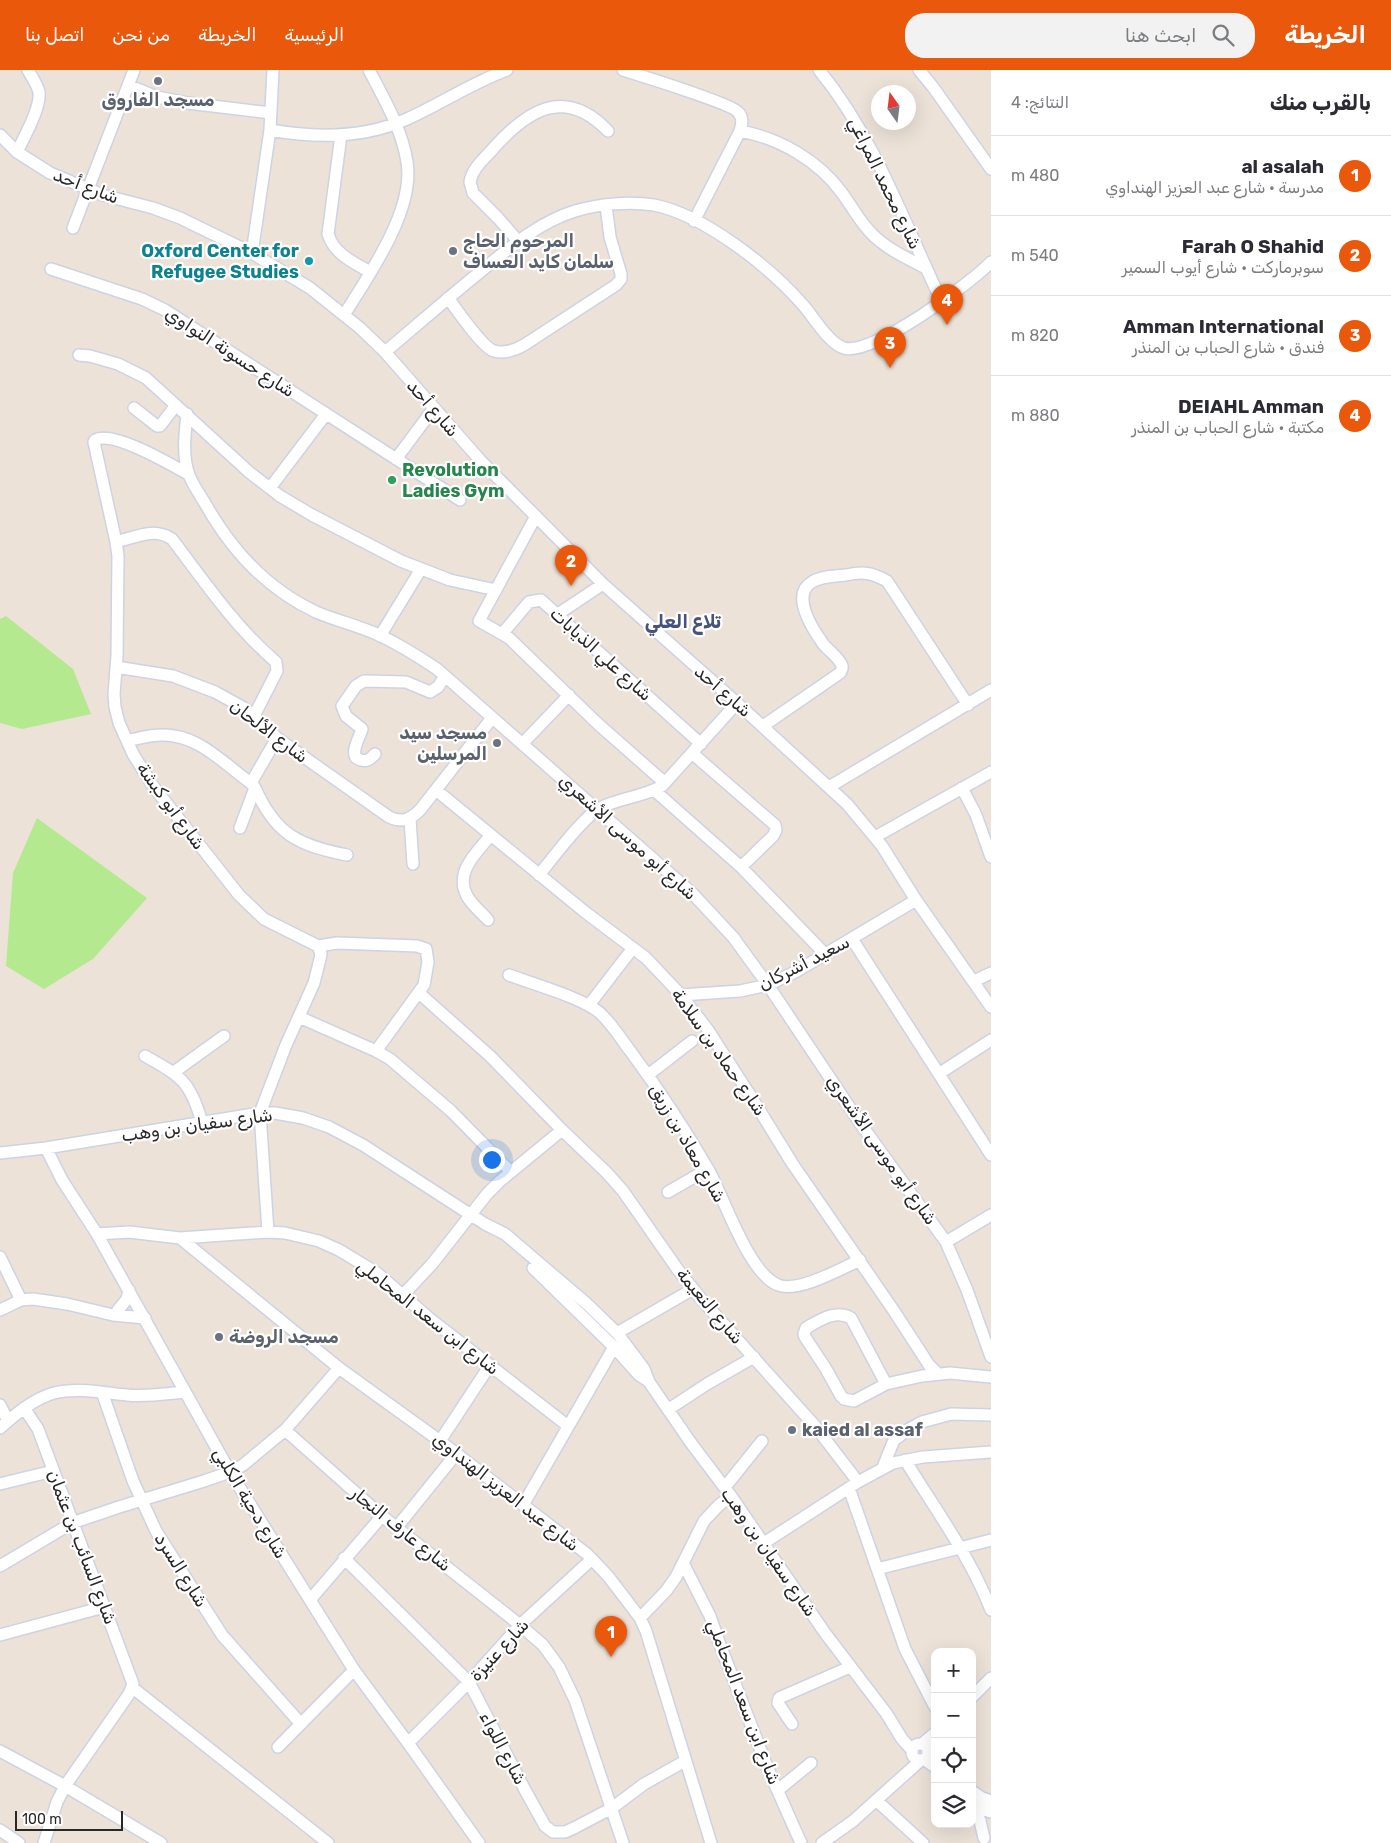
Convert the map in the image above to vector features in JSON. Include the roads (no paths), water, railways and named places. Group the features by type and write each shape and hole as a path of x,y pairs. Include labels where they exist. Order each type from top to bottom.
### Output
{"street":[{"path":"17,152 34,115 39,99 38,88 28,70"},
{"path":"73,228 134,70"},
{"path":"252,253 270,130 273,70"},
{"path":"344,315 395,226 407,194 407,161 396,124 369,70"},
{"path":"270,130 341,135 384,128 422,112 476,82 507,70"},
{"path":"623,70 734,108 741,117 740,131 694,220"},
{"name":"شارع محمد المراغي","path":"819,70 838,94 863,135 906,220 942,302"},
{"path":"919,70 991,169"},
{"path":"128,85 157,96 180,101 271,113"},
{"path":"518,241 473,193 470,182 475,170 499,142 521,121 545,109 563,107 580,109 592,116 608,130"},
{"path":"740,131 758,134 804,157 835,185 873,235 891,249 926,268"},
{"name":"شارع أحد","path":"0,135 17,152 50,173 118,200 153,208 180,218 252,253 294,277 344,315 385,352 480,460 603,584 763,726 852,810 875,837 916,900 991,1007"},
{"path":"341,135 328,234 332,245 337,251 370,272"},
{"path":"385,352 518,241 562,216 606,206 643,204 674,211 694,220 733,244 776,278 802,304 830,338 845,349 866,346 881,339 942,302 967,284 991,262"},
{"path":"448,298 490,349 502,352 517,349 616,285 620,279 621,270 610,237 606,206"},
{"name":"شارع حسونة النواوي","path":"52,269 142,299 165,310 460,500"},
{"path":"79,355 103,360 138,373 187,414 232,457 295,506 401,561 450,580 496,590"},
{"path":"134,408 157,426 160,426 176,405"},
{"path":"396,460 434,408"},
{"name":"شارع أبو موسى الأشعري","path":"187,414 184,449 188,474 231,545 254,570 280,591 300,603 326,616 380,636 423,659 598,809 701,902 733,937 768,985 860,1123 946,1242 967,1290 991,1357"},
{"path":"270,488 326,414"},
{"name":"شارع أبو كبشة","path":"188,474 140,449 106,438 100,437 94,440 116,542 119,577 114,694 119,723 137,760 153,786 239,895 264,919 318,946"},
{"path":"536,516 479,618 481,622 502,634 598,724 666,782"},
{"path":"116,542 156,532 164,533 172,539 228,612 267,656 276,662 277,671 254,716"},
{"path":"380,636 421,569"},
{"path":"763,726 842,670 841,663 810,624 802,598 805,587 814,580 859,572 874,574 887,581 968,704"},
{"path":"558,614 603,584"},
{"name":"شارع علي الذيابات","path":"502,634 529,602 541,600 701,744"},
{"name":"شارع الألحان","path":"116,668 189,680 215,692 254,716 277,738 389,817 401,821 410,819"},
{"path":"375,754 369,760 364,761 357,759 355,755 355,749 362,729 346,716 342,706 356,686 368,681 402,681 430,692 438,687 445,676"},
{"path":"829,787 991,690"},
{"path":"523,743 569,695"},
{"path":"539,874 598,809 654,790 666,782 737,703"},
{"path":"413,864 410,819 420,810 492,718"},
{"path":"127,741 161,735 184,738 208,752 253,785 275,822 285,832 295,839 320,850 347,855"},
{"path":"240,828 253,785 277,738"},
{"path":"693,754 775,825 776,830 773,836 741,867"},
{"path":"875,837 991,772"},
{"path":"962,788 976,815 991,857"},
{"name":"شارع حماد بن سلامة","path":"436,790 652,963 681,995 708,1030 756,1103 792,1163 860,1260 921,1354 936,1373"},
{"path":"654,790 741,867 825,954"},
{"path":"488,920 467,896 463,877 469,862 491,835"},
{"name":"سعيد أشركان","path":"681,995 740,991 768,985 797,971 916,900"},
{"path":"852,939 991,1155"},
{"path":"268,1232 260,1113 286,1045 318,971 321,954 318,946 337,943 417,946 423,947 427,952 428,971 424,985 376,1051"},
{"path":"589,1005 633,948"},
{"path":"974,981 991,972"},
{"name":"شارع معاذ بن زريق","path":"509,976 589,1005 606,1019 648,1075 678,1120 708,1169 752,1258 758,1268 772,1282 783,1287 798,1286 860,1260"},
{"name":"شارع النعيمة","path":"419,993 490,1056 562,1130 590,1154 623,1192 693,1289 815,1426 854,1485 877,1569 905,1649 931,1699"},
{"path":"299,1017 390,1059 447,1108 511,1172"},
{"path":"174,1072 224,1036"},
{"path":"940,1073 991,1040"},
{"path":"648,1075 692,1042"},
{"path":"145,1056 174,1072 189,1088 196,1101 202,1123"},
{"name":"شارع سفيان بن وهب","path":"0,1153 46,1148 275,1112 292,1115 329,1127 363,1144 470,1215 505,1234 586,1303 617,1333 641,1365 649,1382 691,1443 728,1491 850,1667 892,1721 897,1732 924,1751"},
{"path":"403,1295 432,1264 487,1194 562,1130"},
{"name":"شارع دحية الكلبي","path":"46,1148 62,1180 98,1234 230,1472 354,1670 479,1843"},
{"path":"668,1192 708,1169"},
{"path":"946,1242 990,1215"},
{"name":"شارع سفيان بن وهب","path":"485,1224 499,1239 554,1287 639,1375 649,1382"},
{"name":"شارع ابن سعد المحاملي","path":"98,1234 129,1232 180,1238 268,1232 302,1236 319,1241 339,1250 377,1274 429,1318 568,1426"},
{"name":"شارع عبد العزيز الهنداوي","path":"180,1238 339,1368 440,1441 592,1558 608,1576 640,1618 711,1840"},
{"path":"0,1257 21,1300"},
{"path":"617,1333 693,1289"},
{"path":"118,1310 126,1301 129,1290"},
{"path":"0,1310 21,1300 33,1299 67,1304 113,1315 143,1315"},
{"path":"106,1312 118,1310 143,1315"},
{"path":"886,1384 851,1318 843,1314 829,1316 806,1328 804,1334 844,1399 854,1401 886,1384 936,1373 991,1377"},
{"path":"523,1505 614,1347"},
{"path":"669,1409 754,1357"},
{"path":"440,1441 490,1365"},
{"path":"0,1566 72,1523 230,1472 253,1457 284,1430 339,1368"},
{"path":"0,1405 4,1424 40,1398 56,1392 102,1392 142,1396 184,1392"},
{"name":"شارع السرد","path":"102,1392 141,1500 156,1531 222,1635 301,1724"},
{"name":"شارع السائب بن عثمان","path":"24,1408 38,1429 133,1688"},
{"path":"883,1467 894,1440 922,1422 951,1414 991,1415"},
{"name":"شارع عارف النجار","path":"284,1430 382,1516 543,1645 563,1674 577,1706 623,1843"},
{"path":"640,1618 666,1590 683,1564 704,1521 719,1505 762,1441"},
{"path":"764,1543 883,1467 905,1460 991,1452"},
{"path":"397,1527 456,1454"},
{"path":"905,1460 988,1590 991,1610"},
{"path":"0,1484 53,1471"},
{"path":"310,1600 344,1558 382,1516"},
{"path":"877,1569 991,1540"},
{"name":"شارع اللواء","path":"344,1558 469,1682 525,1790 546,1826 553,1832 565,1832 612,1808 644,1784 685,1761"},
{"name":"شارع عنيزة","path":"408,1743 469,1682 520,1625 592,1558"},
{"name":"شارع ابن سعد المحاملي","path":"683,1564 710,1616 778,1790 801,1843"},
{"path":"0,1635 104,1607"},
{"path":"792,1724 778,1703 779,1698 850,1667"},
{"path":"278,1747 354,1670"},
{"path":"976,1693 991,1678"},
{"path":"44,1843 57,1802 65,1786 133,1688 328,1843"},
{"path":"822,1843 838,1833 877,1800 924,1751 932,1738"},
{"path":"0,1751 65,1786 161,1843"},
{"path":"778,1790 811,1764"},
{"path":"976,1794 991,1801"},
{"path":"877,1800 923,1843"},
{"path":"976,1804 991,1812"},
{"path":"976,1810 986,1841"},
{"path":"986,1841 991,1825"},
{"path":"0,1830 19,1843"}],"place":[{"name":"مسجد الفاروق","path":"158,81"},
{"name":"المرحوم الحاج سلمان كايد العساف","path":"453,251"},
{"name":"Oxford Center for Refugee Studies","path":"309,261"},
{"name":"DEIAHL Amman","path":"947,325"},
{"name":"Amman International","path":"890,368"},
{"name":"Revolution Ladies Gym","path":"392,480"},
{"name":"Farah O Shahid","path":"571,586"},
{"name":"مسجد سيد المرسلين","path":"497,743"},
{"name":"مسجد الروضة","path":"219,1337"},
{"name":"kaied al assaf","path":"792,1430"},
{"name":"al asalah","path":"611,1657"}],"district":[{"name":"تلاع العلي","path":"683,621"}]}
